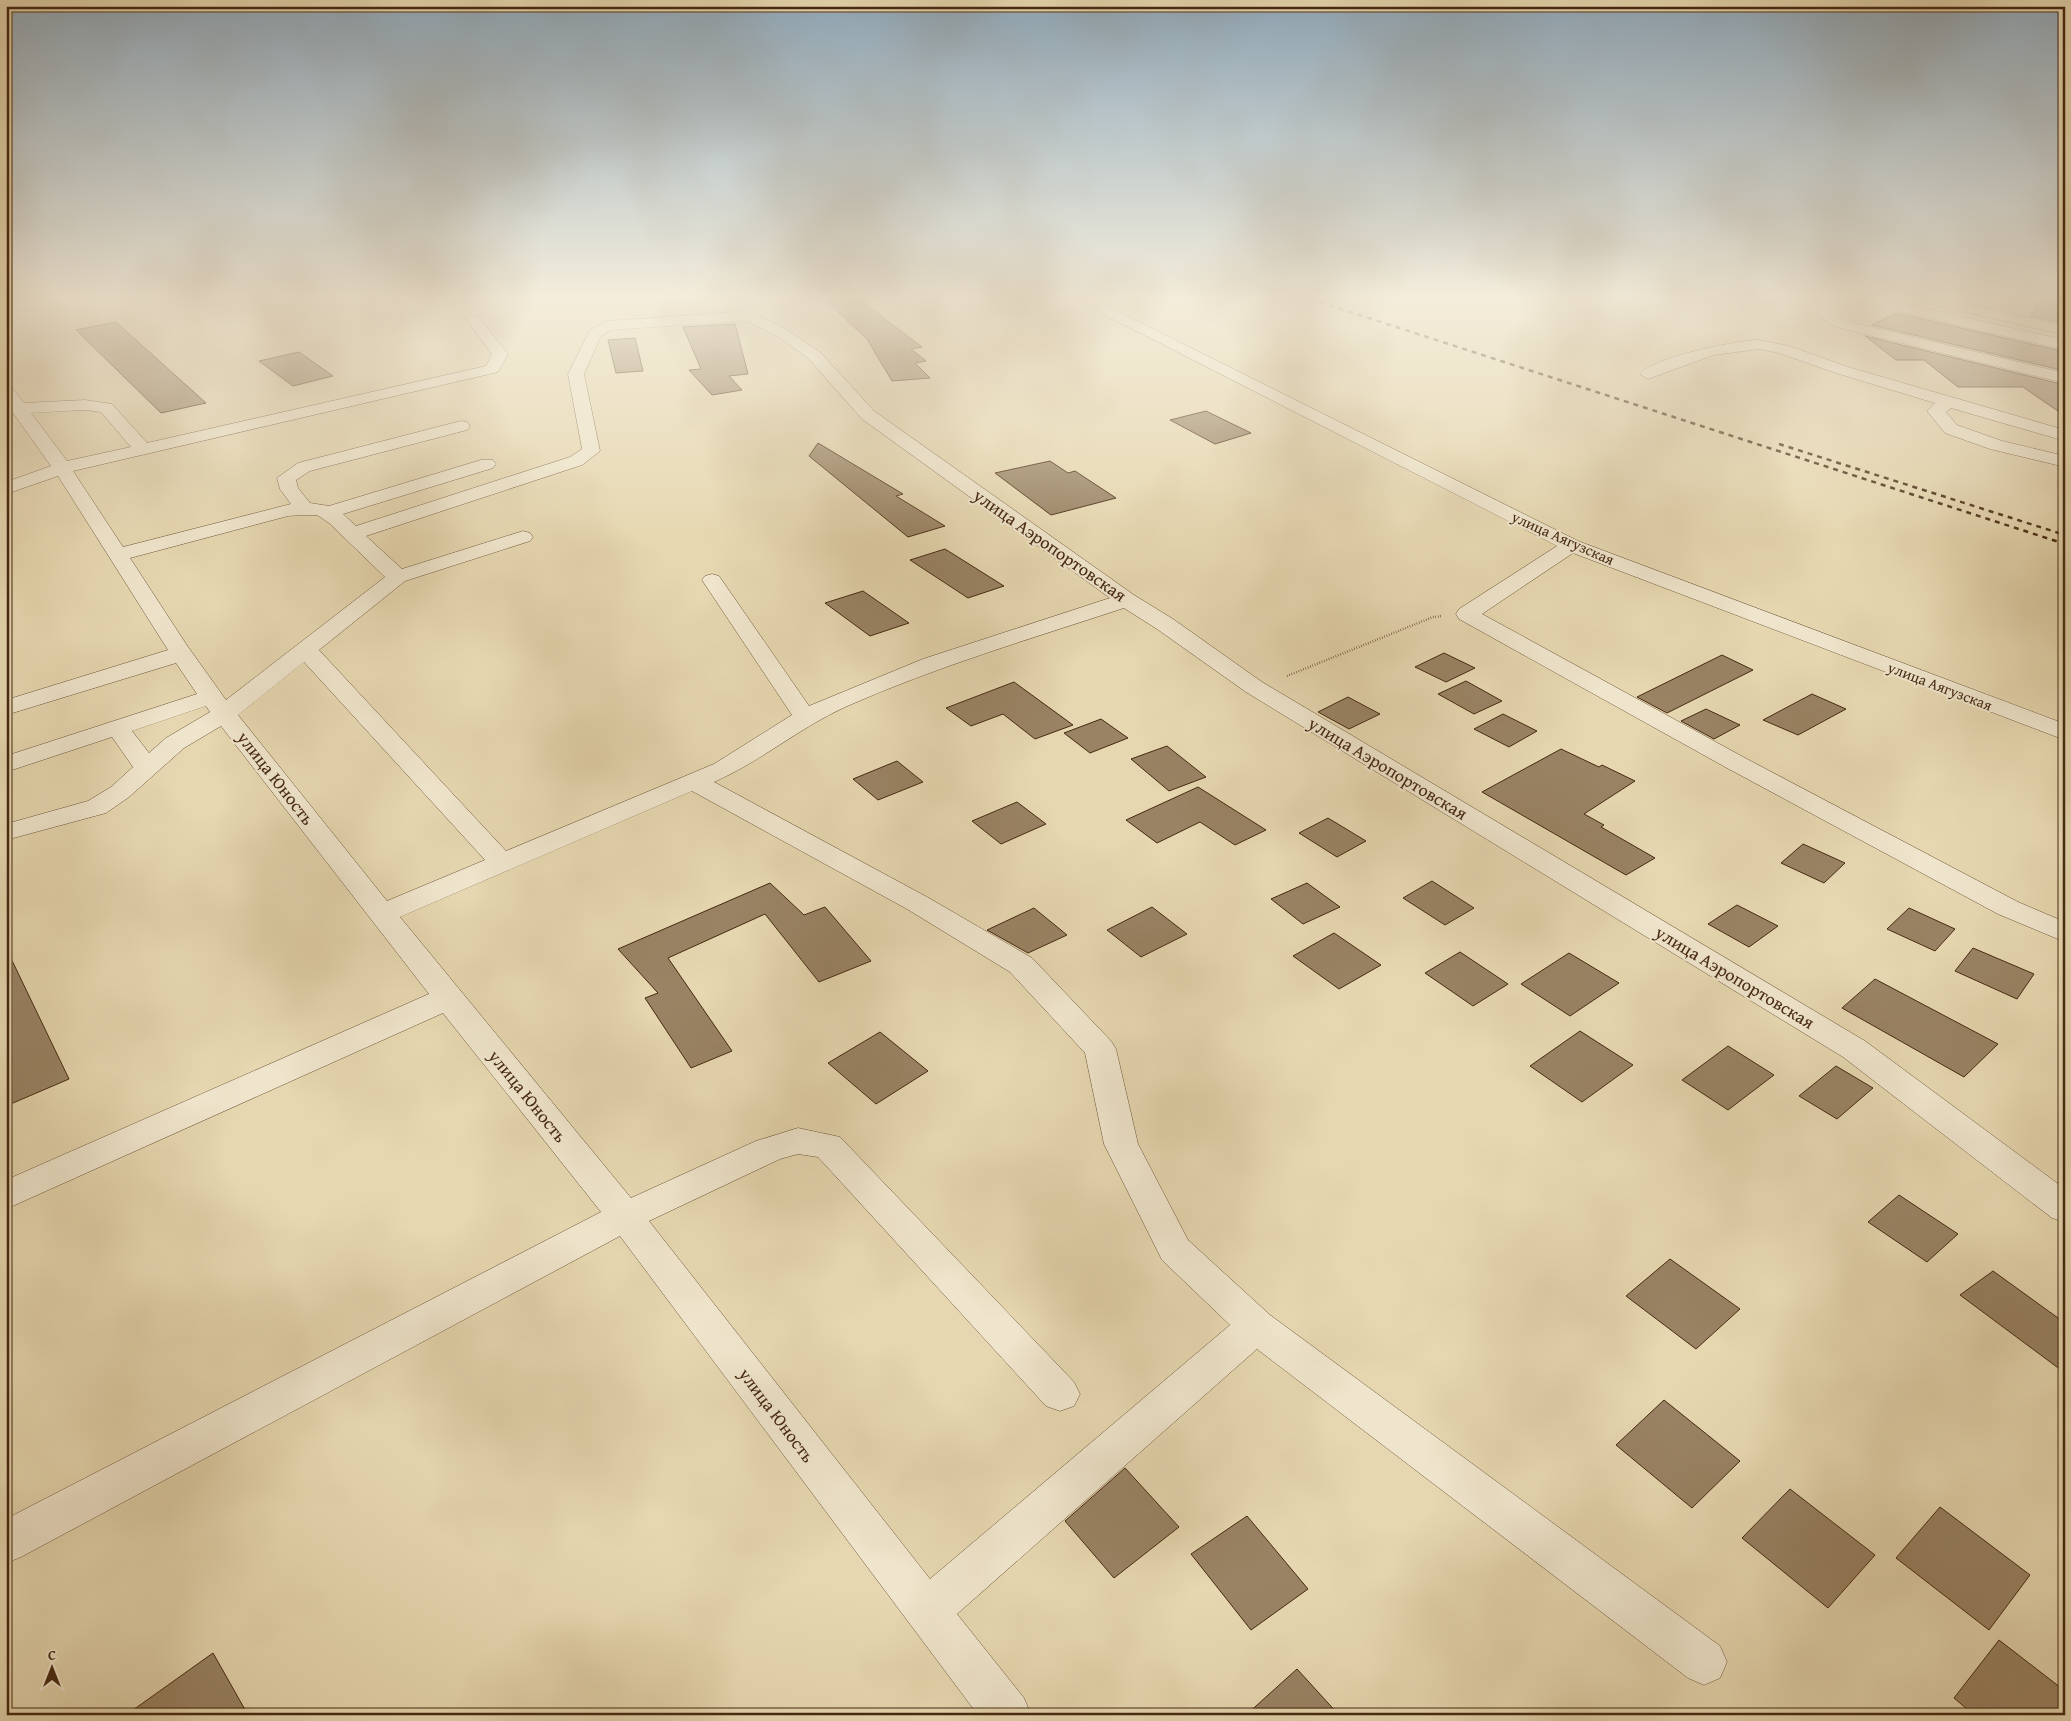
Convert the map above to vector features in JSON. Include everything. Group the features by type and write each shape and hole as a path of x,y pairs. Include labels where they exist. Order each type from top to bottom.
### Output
{"street":[{"path":"6,488 62,468 448,379"},
{"path":"352,534 576,461 591,451 577,379"},
{"name":"улица Аэропортовская","path":"836,379 868,415 1126,600 1165,624 1254,688 1854,1049 2065,1208"},
{"name":"улица Аягузская","path":"1240,379 1571,545 2065,733"},
{"path":"1873,379 2065,436"},
{"path":"13,400 106,408 143,450"},
{"name":"улица Юность","path":"13,400 120,554 180,654 218,705 448,998 625,1216 1007,1715"},
{"path":"1948,402 1936,411 1951,429 1996,445 2065,462"},
{"path":"306,509 289,489 286,478 304,467 461,426"},
{"path":"120,554 287,510 306,509 330,512 487,464"},
{"path":"330,512 398,577"},
{"path":"6,832 97,807 120,792 218,705 307,651 398,577 524,537"},
{"path":"1571,545 1468,614 1736,763 2008,908 2065,933"},
{"path":"712,580 804,717"},
{"path":"383,914 723,769 804,717 931,664 1126,600"},
{"path":"307,651 502,863"},
{"path":"6,708 180,654"},
{"path":"6,764 118,727 218,705"},
{"path":"118,727 147,768"},
{"path":"694,782 917,903 1021,965 1100,1049 1121,1144 1175,1250 1256,1326 1704,1662"},
{"path":"6,1196 448,998"},
{"path":"6,1542 625,1216 768,1150 798,1142 828,1146 1060,1394"},
{"path":"927,1611 1256,1326"}],"path":[{"path":"1254,688 1433,617 1468,614"}],"building":[{"path":"127,379 180,379 206,403 161,413"},
{"path":"284,379 320,379 293,386"},
{"path":"698,379 732,379 742,390 712,395"},
{"path":"891,379 913,379 892,381"},
{"path":"1948,379 2042,379 2065,385 2065,416 2023,387 1958,387"},
{"path":"1206,411 1251,433 1215,444 1170,420"},
{"path":"818,443 903,494 896,496 945,526 908,537 809,456"},
{"path":"1050,461 1068,473 1075,471 1116,498 1051,515 995,473"},
{"path":"945,549 1004,586 968,598 910,560"},
{"path":"863,591 909,623 870,636 825,603"},
{"path":"1444,653 1475,668 1446,682 1415,667"},
{"path":"1722,655 1753,670 1667,713 1637,697"},
{"path":"1466,681 1502,701 1474,714 1438,694"},
{"path":"1014,682 1073,725 1035,739 1003,714 971,726 946,708"},
{"path":"1812,694 1846,709 1798,735 1763,720"},
{"path":"1348,697 1380,714 1349,729 1318,712"},
{"path":"1706,709 1740,725 1714,739 1681,721"},
{"path":"1503,714 1537,731 1509,747 1474,729"},
{"path":"1101,719 1128,738 1090,753 1064,733"},
{"path":"1167,746 1206,777 1169,791 1131,759"},
{"path":"1561,749 1599,767 1602,765 1635,781 1584,814 1604,825 1601,827 1655,858 1626,875 1482,792"},
{"path":"897,761 923,782 878,800 853,779"},
{"path":"1198,787 1266,830 1235,845 1200,822 1157,843 1126,820"},
{"path":"1017,802 1046,824 1001,844 972,821"},
{"path":"1328,818 1366,841 1337,857 1299,833"},
{"path":"1803,844 1845,863 1824,883 1781,863"},
{"path":"1432,881 1474,908 1445,925 1403,898"},
{"path":"770,883 804,915 825,907 871,961 819,982 765,914 668,958 732,1051 691,1068 645,998 658,993 618,949"},
{"path":"1307,883 1340,907 1303,924 1271,899"},
{"path":"1737,905 1778,926 1749,947 1708,924"},
{"path":"1152,907 1187,934 1141,957 1107,930"},
{"path":"1034,908 1067,935 1028,953 987,930"},
{"path":"1909,908 1955,929 1935,951 1887,929"},
{"path":"1334,933 1381,965 1339,989 1293,956"},
{"path":"6,948 69,1079 6,1106"},
{"path":"1973,948 2034,974 2017,999 1955,971"},
{"path":"1460,952 1508,984 1473,1006 1425,973"},
{"path":"1569,953 1619,983 1570,1016 1521,984"},
{"path":"1875,979 1998,1044 1964,1077 1842,1008"},
{"path":"1580,1031 1633,1065 1582,1102 1530,1066"},
{"path":"880,1032 928,1071 876,1104 828,1063"},
{"path":"1728,1046 1774,1075 1728,1110 1682,1080"},
{"path":"1836,1066 1873,1088 1837,1119 1799,1096"},
{"path":"1899,1195 1958,1234 1927,1262 1868,1222"},
{"path":"1670,1259 1740,1309 1696,1349 1626,1296"},
{"path":"1993,1271 2065,1323 2065,1373 1960,1295"},
{"path":"1664,1400 1740,1461 1692,1508 1616,1445"},
{"path":"1125,1468 1179,1527 1114,1578 1065,1521"},
{"path":"1790,1489 1875,1555 1828,1608 1742,1538"},
{"path":"1940,1507 2030,1575 1989,1630 1896,1558"},
{"path":"1247,1516 1308,1589 1251,1630 1191,1554"},
{"path":"1999,1640 2065,1691 2065,1715 1974,1715 1954,1698"},
{"path":"213,1653 248,1715 126,1715"},
{"path":"1297,1669 1339,1715 1246,1715"}],"railway":[{"path":"1557,379 2065,544"},
{"path":"1779,444 2065,535"}]}
